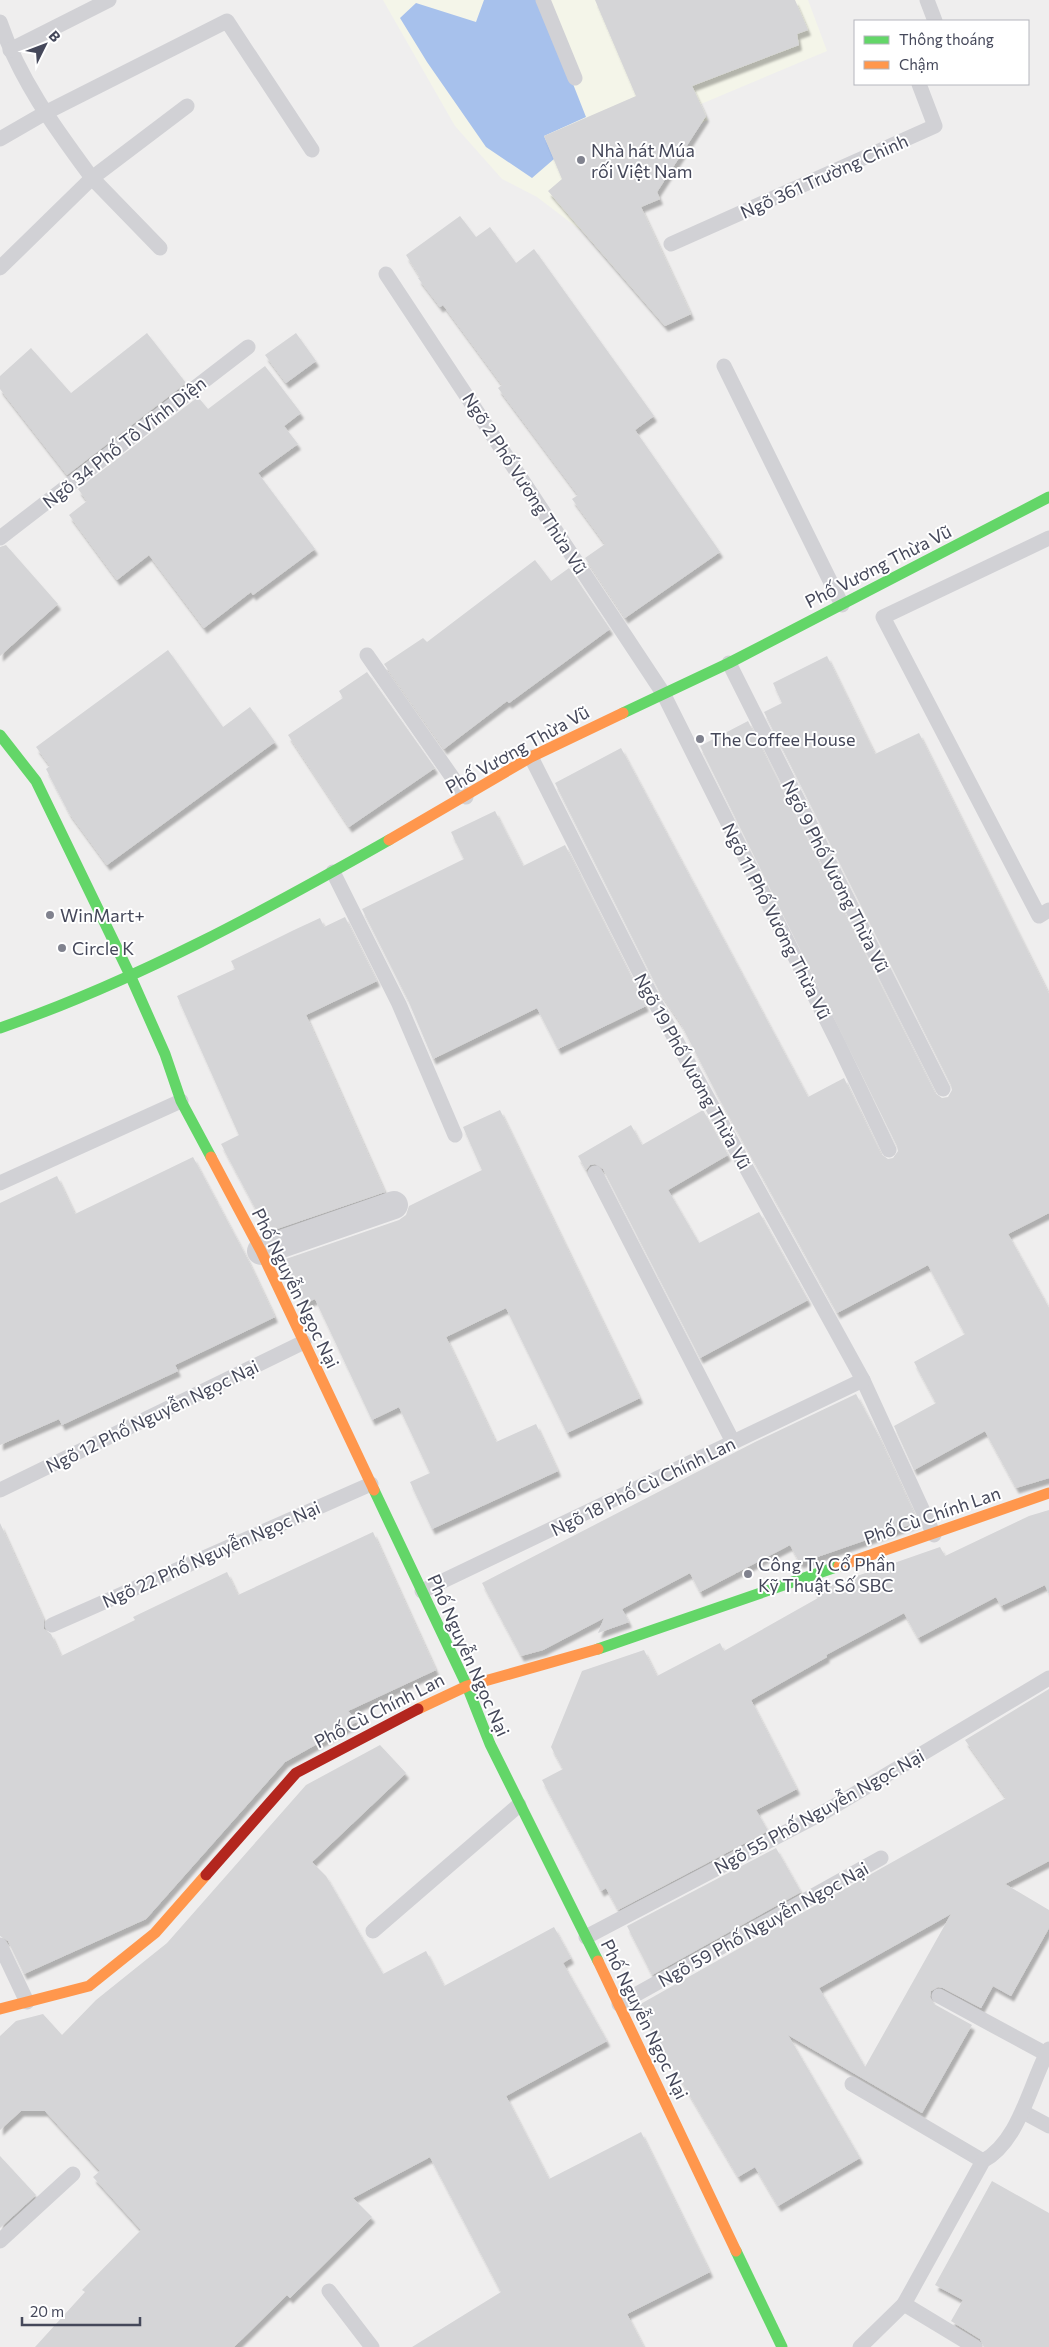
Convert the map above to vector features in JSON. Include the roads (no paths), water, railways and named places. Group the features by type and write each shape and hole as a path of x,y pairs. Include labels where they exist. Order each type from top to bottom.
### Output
{"street":[{"name":"Phố Vương Thừa Vũ","path":"0,1028 43,1013 166,959 333,872 466,797 531,757 728,663 1049,497"},
{"name":"Phố Nguyễn Ngọc Nại","path":"0,735 36,781 130,975 165,1054 182,1101 261,1251 467,1686 490,1744 619,2004 782,2347"},
{"path":"261,1251 394,1205"},
{"name":"Phố Cù Chính Lan","path":"0,2009 89,1986 155,1933 296,1773 399,1717 467,1686 572,1658 1049,1494"}],"lane":[{"path":"10,50 109,0"},
{"path":"543,0 575,78"},
{"path":"927,0 935,20"},
{"path":"0,22 10,50 45,113 92,178 160,248"},
{"path":"0,139 45,113 227,22 312,150"},
{"name":"Ngõ 361 Trường Chinh","path":"671,244 935,126 919,85"},
{"path":"0,268 92,178 187,106"},
{"name":"Ngõ 2 Phố Vương Thừa Vũ","path":"386,274 663,693"},
{"name":"Ngõ 34 Phố Tô Vĩnh Diện","path":"0,538 248,347"},
{"path":"724,366 842,605"},
{"path":"1049,538 883,617 1039,916 1049,910"},
{"path":"367,655 466,797"},
{"name":"Ngõ 9 Phố Vương Thừa Vũ","path":"728,663 944,1089"},
{"name":"Ngõ 11 Phố Vương Thừa Vũ","path":"663,693 838,1043 889,1150"},
{"name":"Ngõ 19 Phố Vương Thừa Vũ","path":"531,757 652,997 863,1380 934,1535"},
{"path":"333,872 399,1004 455,1136"},
{"path":"0,1183 182,1101"},
{"path":"595,1173 733,1442"},
{"name":"Ngõ 12 Phố Nguyễn Ngọc Nại","path":"0,1490 304,1342"},
{"name":"Ngõ 18 Phố Cù Chính Lan","path":"422,1591 863,1380"},
{"name":"Ngõ 22 Phố Nguyễn Ngọc Nại","path":"52,1624 371,1484"},
{"name":"Ngõ 55 Phố Nguyễn Ngọc Nại","path":"586,1937 826,1811 1049,1678"},
{"path":"373,1931 519,1805"},
{"name":"Ngõ 59 Phố Nguyễn Ngọc Nại","path":"619,2004 881,1858"},
{"path":"0,1945 28,2002"},
{"path":"860,2347 904,2304 983,2161 994,2155 1023,2112 1048,2051 939,1996"},
{"path":"852,2084 983,2161"},
{"path":"1023,2112 1049,2126"},
{"path":"0,2241 73,2174"},
{"path":"329,2291 372,2347"},
{"path":"904,2304 976,2347"}],"water":[{"path":"484,0 540,0 586,117 544,136 554,159 532,178 486,147 427,62 400,18 416,3 476,22"}],"place":[{"name":"Nhà hát Múa rối Việt Nam","path":"581,160"},
{"name":"The Coffee House","path":"700,739"},
{"name":"WinMart+","path":"50,915"},
{"name":"Circle K","path":"62,948"},
{"name":"Công Ty Cổ Phần Kỹ Thuật Số SBC","path":"748,1574"}]}
